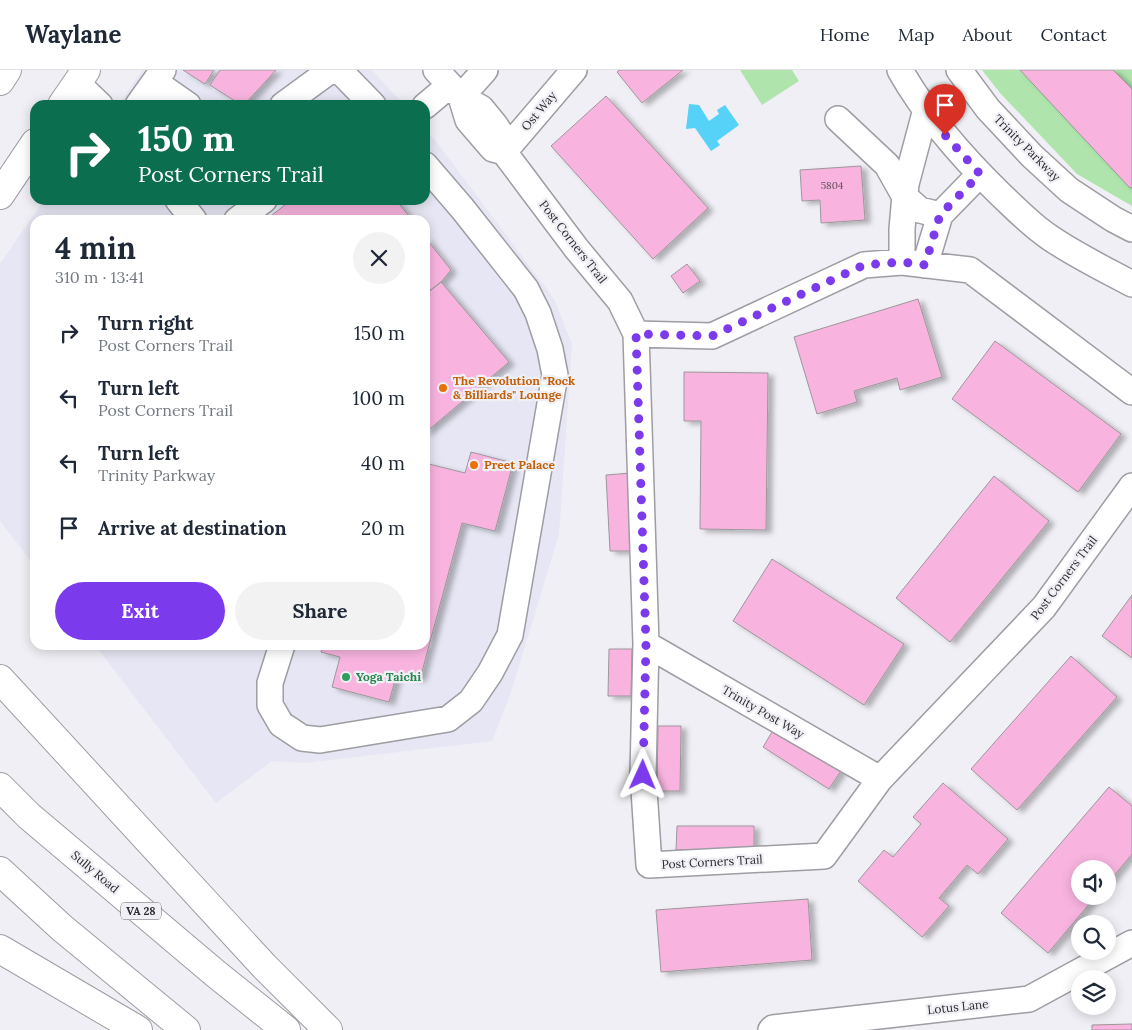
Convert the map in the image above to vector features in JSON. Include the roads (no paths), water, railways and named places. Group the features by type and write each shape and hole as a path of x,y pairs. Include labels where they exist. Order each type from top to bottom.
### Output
{"main road":[{"path":"0,81 8,70"},
{"path":"64,100 76,74"},
{"path":"0,195 30,150"},
{"path":"0,679 264,966 328,1030"},
{"name":"Sully Road","path":"0,787 29,816 208,968 286,1030"},
{"path":"0,871 62,928 186,1030"},
{"path":"0,950 138,1030"}],"street":[{"path":"290,100 331,70"},
{"path":"339,70 368,100"},
{"path":"430,101 449,84 485,70"},
{"name":"Ost Way","path":"504,152 574,70"},
{"path":"900,70 945,135 1017,211 1048,236 1132,284"},
{"name":"Trinity Parkway","path":"958,70 988,109 1032,156 1069,190 1132,230"},
{"path":"76,74 96,100"},
{"path":"142,100 159,76 183,100"},
{"name":"Post Corners Trail","path":"449,84 481,108 495,125 505,140 504,152 576,248 620,301 636,334 646,644 643,775 648,865 824,856 880,779 1044,607 1132,486"},
{"path":"914,264 902,229 906,184 926,109"},
{"path":"838,119 887,165 905,197 920,210 940,215"},
{"path":"280,650 270,683 270,705 282,724 302,738 320,740 448,719 471,701 490,673 510,635 555,375 550,349 538,313 526,289 430,171"},
{"path":"914,264 940,215 980,174"},
{"path":"182,205 190,215"},
{"path":"244,215 257,205"},
{"path":"636,334 712,336 864,265 914,264 970,270 1132,392"},
{"name":"Trinity Post Way","path":"646,644 880,779"},
{"name":"Lotus Lane","path":"771,1030 773,1028 1029,999 1132,943"}],"water":[{"path":"689,104 699,105 709,121 719,114 717,110 725,105 739,125 717,141 720,145 711,151 695,128 686,129"}],"place":[{"name":"The Revolution \"Rock & Billiards\" Lounge","path":"443,388"},
{"name":"Preet Palace","path":"474,465"},
{"name":"Yoga Taichi","path":"346,677"}]}
